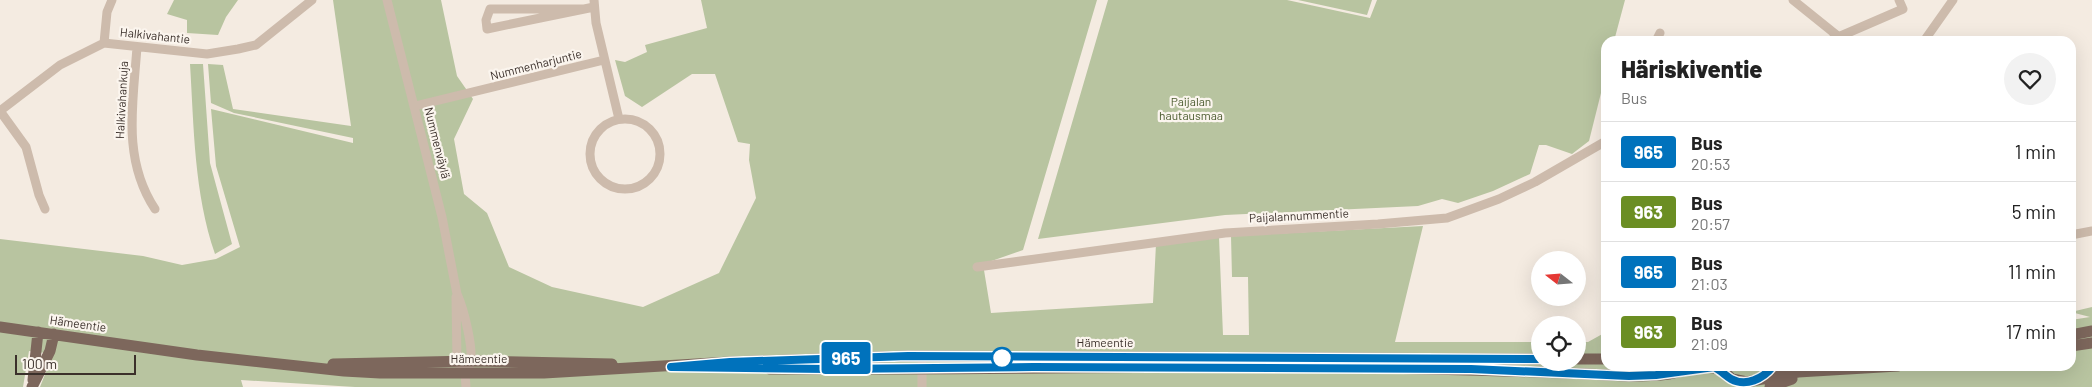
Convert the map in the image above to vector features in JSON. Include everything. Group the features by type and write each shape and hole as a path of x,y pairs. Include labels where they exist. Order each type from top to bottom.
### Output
{"main road":[{"name":"Hämeentie","path":"0,327 197,355 344,371 544,373 657,367 730,369 1033,367 1471,369 1629,376 1656,375 1680,371"},
{"path":"2076,334 2092,331"},
{"path":"32,386 38,332"},
{"path":"32,386 50,351 54,334"},
{"path":"2076,345 2092,343"},
{"name":"Hämeentie","path":"671,367 730,362 922,356 1531,359"},
{"path":"1586,359 1601,359"},
{"name":"Hämeentie","path":"301,365 472,361 578,362 657,367"},
{"name":"Hämeentie","path":"1722,371 1736,381 1752,383"},
{"path":"1722,371 1731,387"},
{"path":"1752,383 1769,371"},
{"path":"1752,383 1787,373 1812,371"},
{"path":"1770,387 1812,371"}],"street":[{"path":"104,43 107,12 112,0"},
{"name":"Halkivahantie","path":"0,111 60,65 90,48 104,43 207,54 220,53 256,45 312,0"},
{"name":"Nummenväylä","path":"387,0 442,217 472,361"},
{"path":"1793,0 1838,36"},
{"path":"1851,36 1903,9 1899,0"},
{"path":"1928,36 1953,0"},
{"path":"584,9 490,9 486,20 487,29 584,9 594,4 604,60 619,119"},
{"name":"Halkivahankuja","path":"137,47 131,142 144,192 155,209"},
{"name":"Nummenharjuntie","path":"415,106 604,60"},
{"path":"0,111 26,147 39,195 45,209"},
{"path":"619,119 633,120 645,125 655,136 659,147 659,163 651,178 640,186 626,189 612,187 600,179 590,159 590,146 596,133 607,123 619,119"},
{"name":"Paijalannummentie","path":"978,267 1225,233 1447,218 1508,195 1601,144"},
{"path":"2076,234 2092,231"},
{"name":"Nummenväylä","path":"457,294 456,341 458,362 465,373"},
{"path":"922,356 922,387"},
{"path":"466,387 465,373 472,361"}],"green space":[{"path":"174,0 238,0 226,17 218,35 187,33 187,20 167,14"},
{"path":"333,0 441,0 457,76 473,99 454,139 464,194 487,213 509,267 552,287 643,307 719,273 756,198 749,160 750,144 738,142 715,74 692,74 642,107 625,96 615,60 625,62 647,52 645,45 707,28 701,0 1097,0 1023,250 983,264 991,313 1153,303 1156,244 1219,237 1223,335 1249,335 1248,277 1232,277 1231,236 1423,226 1395,342 1531,342 1531,371 1586,371 1586,342 1601,335 1601,371 2076,371 2076,319 2090,317 2076,313 2076,311 2092,307 2092,387 355,387 241,380 243,387 40,387 53,354 29,351 23,387 0,387 0,239 143,256 182,265 216,259 240,247 216,166 211,109 353,143 353,138 234,113 211,103 208,64 223,65 233,109 351,126"},
{"name":"Paijalan hautausmaa","path":"1108,0 1287,0 1370,18 1377,0 1625,0 1615,36 1601,36 1601,93 1589,141 1572,154 1546,145 1539,145 1530,174 1493,191 1458,203 1442,199 1418,206 1225,215 1038,239"},
{"path":"1298,0 1372,0 1367,15"},
{"path":"190,64 203,64 210,163 232,244 215,254 208,231 199,184"}],"bus line":[{"name":"965","path":"1531,359 1039,356 990,358 908,356 730,362 671,367 730,369 1005,369 1033,367 1531,370"},
{"name":"965","path":"1556,371 1629,376 1668,374 1683,371"},
{"name":"965","path":"1721,371 1736,381 1747,382 1756,381 1769,371"}]}
